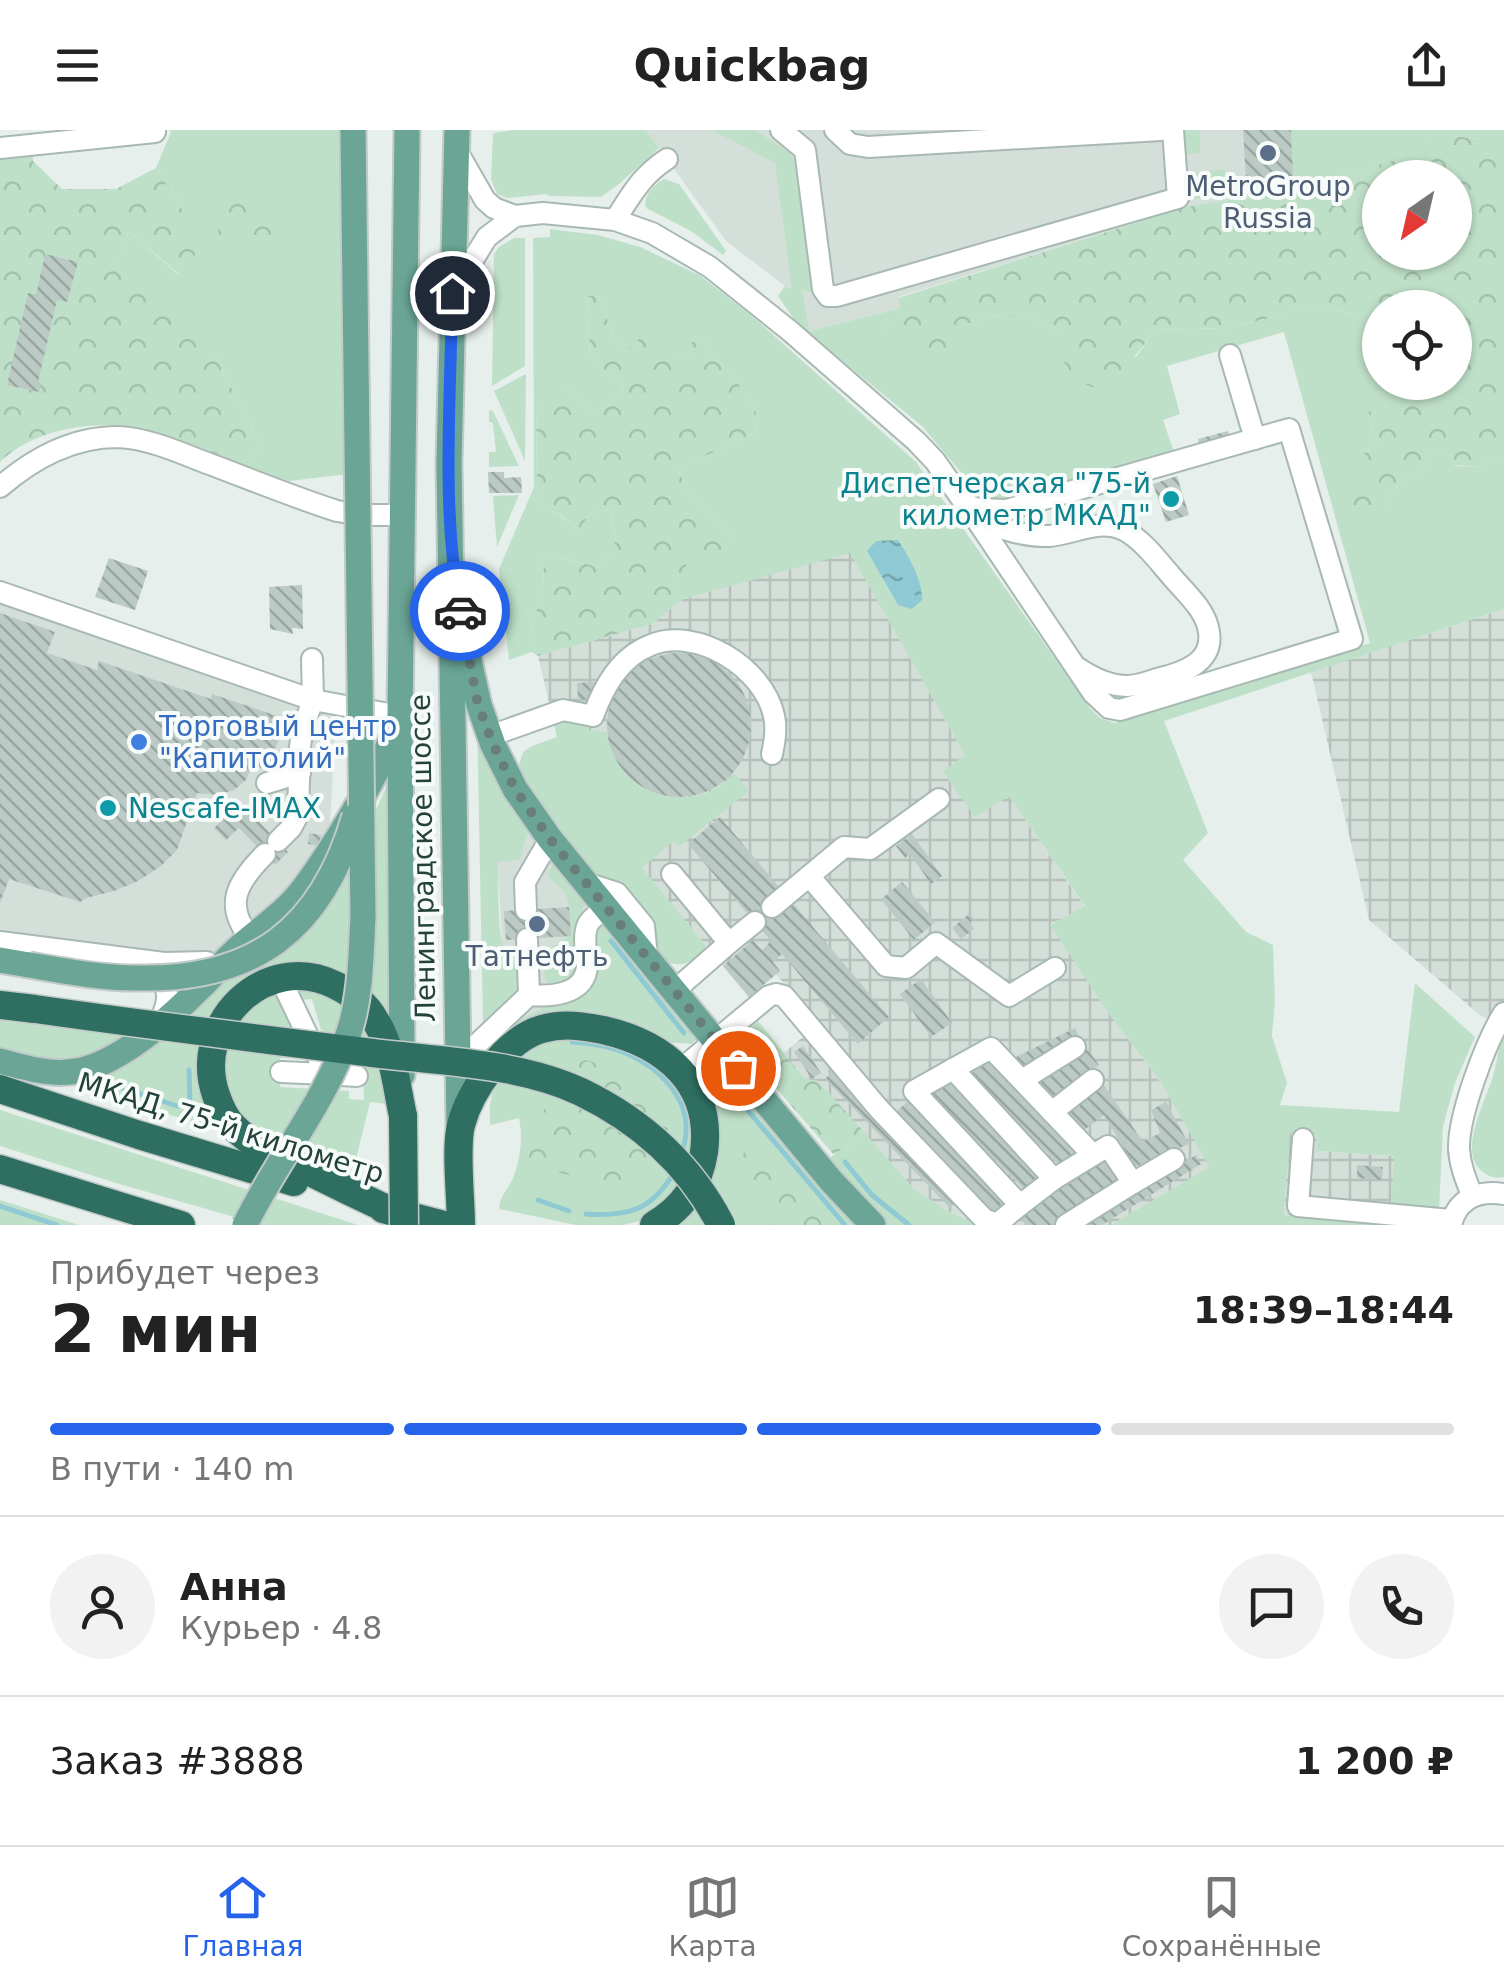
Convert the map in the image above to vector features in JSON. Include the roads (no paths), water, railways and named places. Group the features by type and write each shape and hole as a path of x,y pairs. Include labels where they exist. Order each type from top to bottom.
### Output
{"highway":[{"path":"397,1218 273,1154 233,1126 212,1084 210,1059 216,1037 228,1014 262,984 306,976 326,980 361,1002 374,1017 388,1048 402,1116"},
{"path":"0,1005 484,1067 551,1081 578,1090 652,1137 696,1184 720,1225"},
{"path":"460,1130 466,1111 498,1060 518,1040 541,1029 570,1026 625,1036 655,1050 690,1082 702,1110 705,1143 698,1177 686,1200 654,1225"},
{"name":"МКАД, 75-й километр","path":"0,1088 397,1218 444,1225"},
{"name":"Ленинградское шоссе","path":"397,1218 402,1116"},
{"name":"Ленинградское шоссе","path":"460,1130 461,1225"},
{"path":"0,1169 181,1225"}],"main road":[{"path":"246,1225 328,1081 352,1020 360,968 354,130"},
{"name":"Ленинградское шоссе","path":"402,1116 401,515 407,130"},
{"name":"Ленинградское шоссе","path":"457,140 449,462 460,1130"},
{"path":"451,562 478,705 515,789 550,839 674,991 832,1182 873,1225"},
{"path":"0,1061 44,1072 91,1068 114,1057 157,1026 199,990 296,898 314,874 385,757 400,716"},
{"path":"0,960 134,978 186,977 250,958 284,936 320,898 349,836 361,792"}],"street":[{"path":"781,130 806,150 823,288 828,296 1178,198 1173,130"},
{"path":"835,130 850,144 868,147 1160,130"},
{"path":"0,148 155,132"},
{"path":"457,140 485,200 514,216"},
{"path":"615,220 638,182 668,158"},
{"path":"452,293 482,244 514,216 543,212 615,220 680,248 790,331 916,440 971,512 1076,667 1110,708 1120,710 1352,640 1289,429 1006,510 971,512"},
{"path":"1230,356 1254,440"},
{"path":"0,487 36,460 66,445 120,437 176,451 337,510 401,515"},
{"path":"971,512 1002,529 1029,535 1053,536 1108,525 1126,531 1200,609 1208,628 1205,655 1196,666 1176,674 1130,687 1094,678 1076,667"},
{"path":"0,592 280,690 400,716"},
{"path":"490,736 563,710 593,716 619,667 634,654 654,643 694,642 722,652 746,670 763,690 774,712 776,736 772,754"},
{"path":"0,942 164,963 206,962 242,946 236,902 243,879 291,828 298,815 302,732 313,700 312,659"},
{"path":"267,783 300,773"},
{"path":"772,907 844,847 870,849 939,799"},
{"path":"526,910 526,882 550,839"},
{"path":"672,874 729,943"},
{"path":"810,876 886,966 906,968 936,943 1009,996 1055,968"},
{"path":"586,883 617,894 644,926 647,958"},
{"path":"458,1073 474,1046 529,995 552,997 582,982 587,972 585,934 590,920 606,908"},
{"path":"674,991 755,922"},
{"path":"527,939 529,995"},
{"path":"137,960 156,972 165,984 167,1009 157,1026"},
{"path":"280,978 326,1074"},
{"path":"680,1070 776,994 784,996 879,1108 984,1218 999,1224 1054,1180 1108,1146 1133,1183"},
{"path":"1472,1195 1460,1163 1458,1143 1468,1099 1504,1013"},
{"path":"1022,1080 1074,1047"},
{"path":"879,1108 991,1048 1093,1155"},
{"path":"953,1069 1054,1180"},
{"path":"281,1072 357,1076"},
{"path":"1052,1112 1093,1080"},
{"path":"914,1091 1020,1205"},
{"path":"1302,1139 1298,1206 1451,1222 1458,1206 1472,1195 1504,1194"},
{"path":"1066,1225 1174,1158"}],"water":[{"path":"898,540 920,584 922,600 912,609 898,605 867,551 876,541"}],"waterway":[{"path":"611,941 684,1033"},
{"path":"572,1042 628,1054 658,1073 679,1100 685,1116 682,1152"},
{"path":"101,1081 177,1106 190,1104 189,1070"},
{"path":"716,1073 845,1225"},
{"path":"845,1162 872,1195 909,1225"},
{"path":"586,1214 615,1214 638,1208 657,1195 675,1171"},
{"path":"538,1200 569,1211"},
{"path":"0,1206 57,1225"}],"place":[{"name":"MetroGroup Russia","path":"1268,153"},
{"name":"Диспетчерская \"75-й километр МКАД\"","path":"1171,499"},
{"name":"Торговый центр \"Капитолий\"","path":"139,742"},
{"name":"Nescafe-IMAX","path":"108,808"},
{"name":"Татнефть","path":"537,924"}]}
